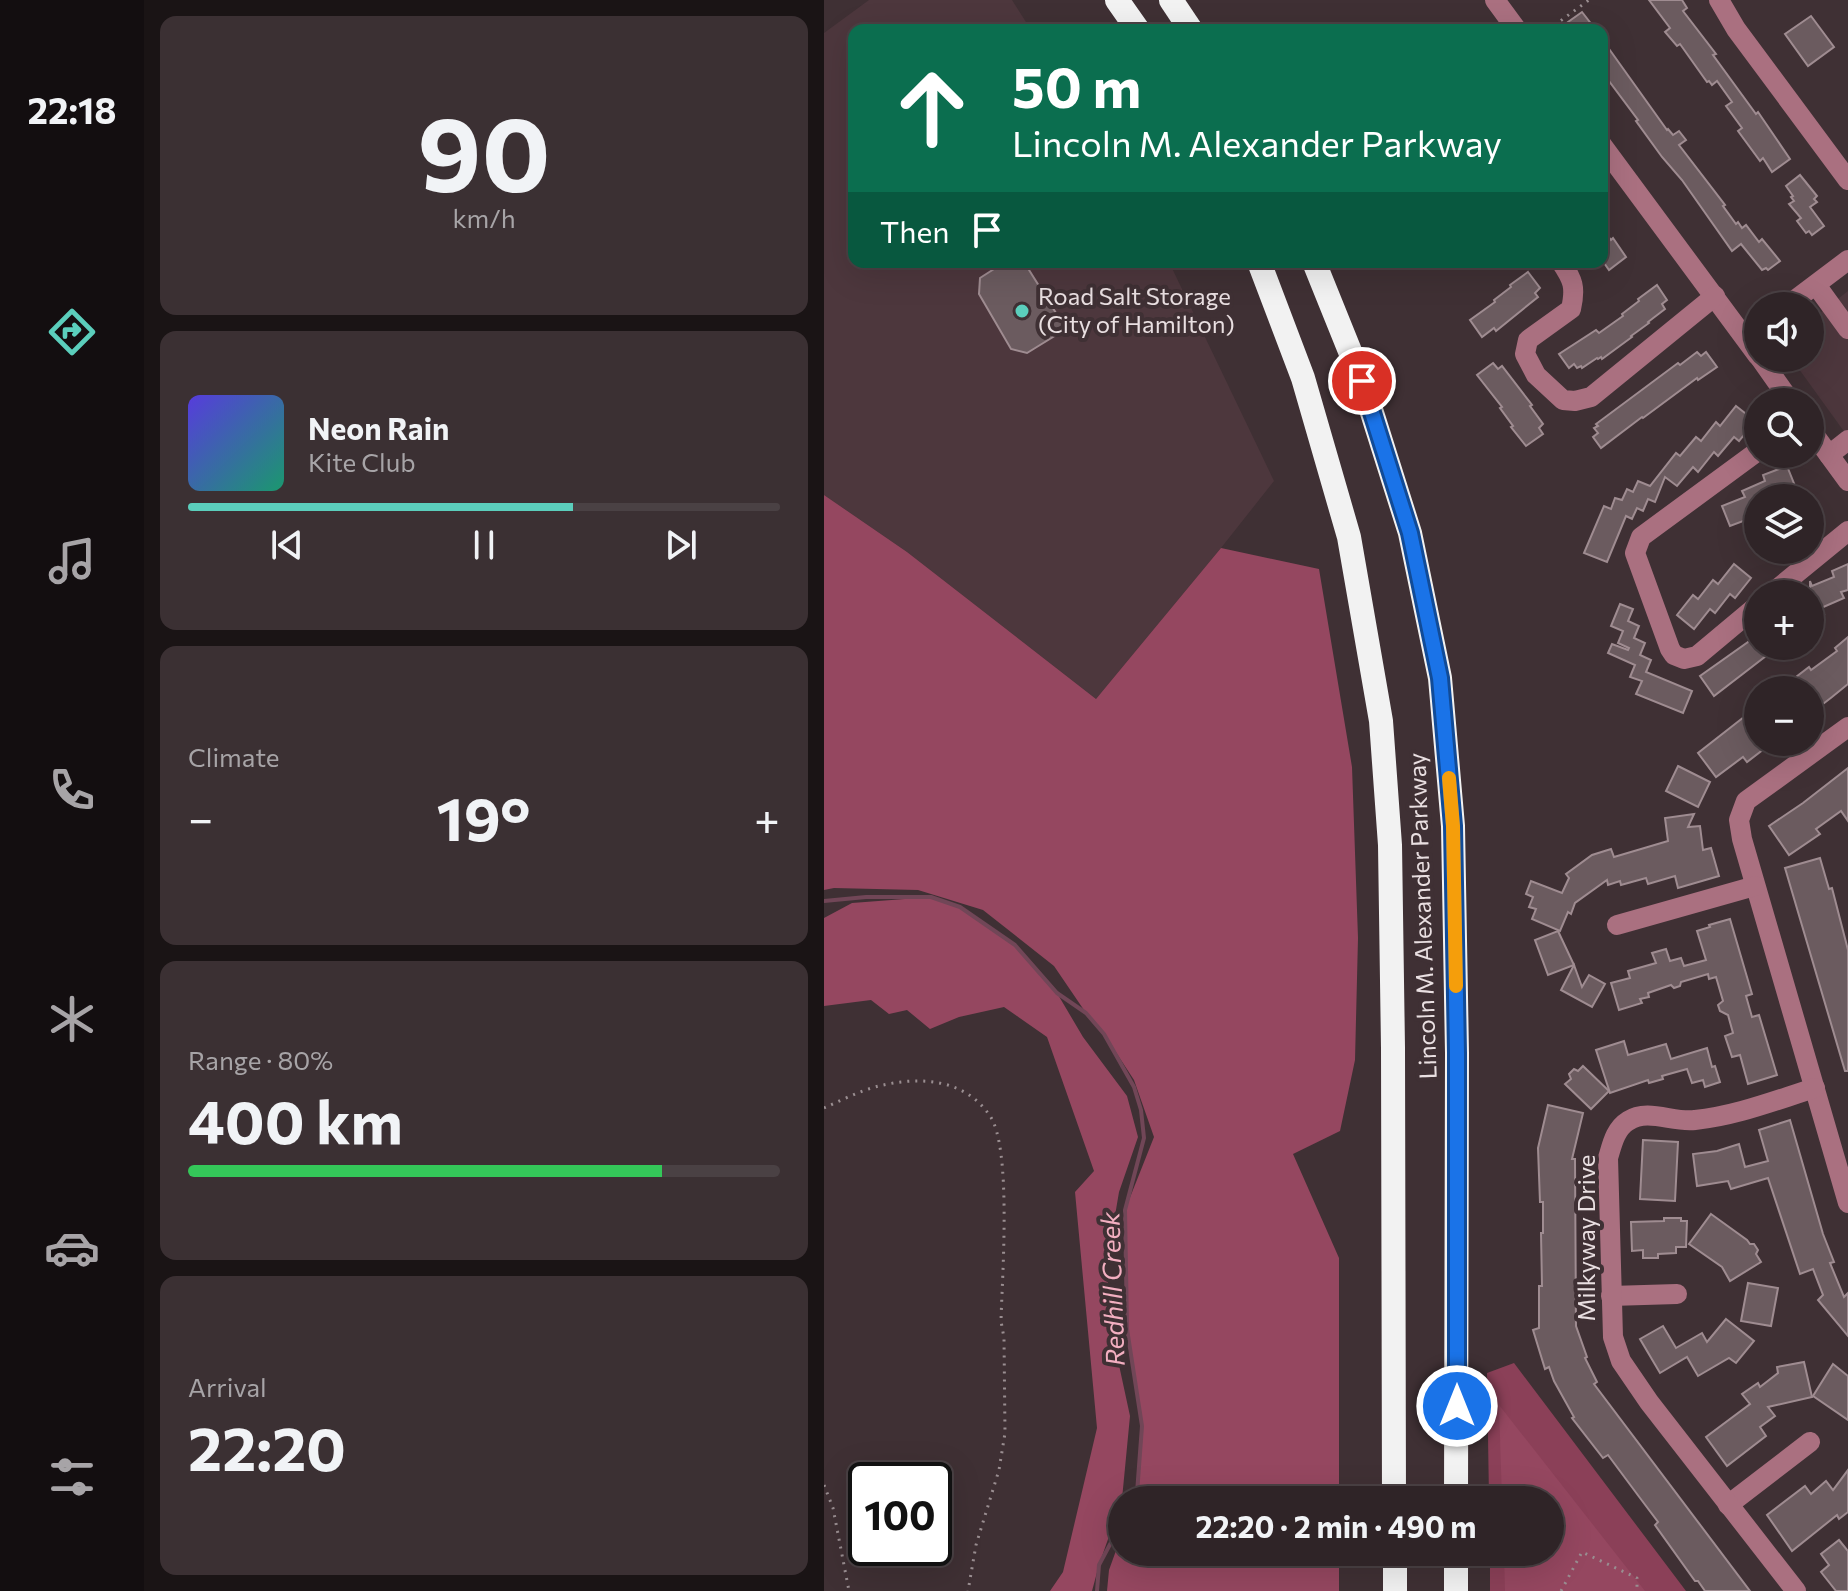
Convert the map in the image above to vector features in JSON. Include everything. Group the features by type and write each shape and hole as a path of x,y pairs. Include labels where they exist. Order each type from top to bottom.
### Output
{"highway":[{"path":"1117,0 1134,24"},
{"path":"1171,0 1187,24"},
{"name":"Lincoln M. Alexander Parkway","path":"1261,268 1303,378 1349,537 1381,721 1390,860 1394,1486"},
{"name":"Lincoln M. Alexander Parkway","path":"1316,268 1362,381 1410,533 1440,678 1453,826 1457,1053 1456,1486"},
{"path":"1395,1566 1395,1591"},
{"path":"1456,1566 1456,1591"}],"street":[{"path":"1495,0 1513,24"},
{"path":"1719,0 1736,29 1848,180"},
{"path":"1608,153 1715,296 1744,324"},
{"path":"1806,292 1848,260"},
{"path":"1565,268 1572,279 1574,293 1571,309 1528,340 1525,354 1536,375 1563,400 1591,397 1715,296"},
{"path":"1816,285 1848,329"},
{"path":"1829,455 1848,440"},
{"path":"1824,448 1848,481"},
{"path":"1744,461 1641,537 1635,553 1674,655 1684,659 1697,656 1744,617"},
{"path":"1788,580 1848,531"},
{"path":"1848,727 1746,801 1739,820 1755,886 1848,1203"},
{"path":"1617,925 1755,886"},
{"name":"Milkyway Drive","path":"1796,1591 1649,1402 1621,1361 1613,1337 1608,1158 1614,1136 1627,1121 1645,1115 1690,1121 1722,1117 1815,1088"},
{"path":"1611,1296 1677,1294"},
{"path":"1728,1505 1810,1442"}],"path":[{"path":"1556,24 1589,0"},
{"path":"824,1108 873,1088 905,1081 930,1081 970,1094 992,1117 1001,1148 1004,1207 1001,1321 1005,1433 999,1470 976,1545 968,1591"},
{"path":"824,1485 833,1508 849,1591"},
{"path":"1561,1591 1582,1552 1637,1578 1637,1591"}],"shaded area":[{"path":"869,0 1012,0 1027,24 848,24 848,268 1172,268 1274,481 1096,699 907,552 824,495 824,33"},
{"path":"1848,291 1848,437 1824,404 1824,388 1813,388 1801,372 1824,372 1824,310"},
{"path":"824,495 907,552 1096,699 1221,548 1319,569 1352,767 1358,938 1355,1060 1340,1131 1293,1154 1339,1258 1339,1486 1138,1486 1142,1426 1127,1329 1125,1210 1154,1137 1134,1080 1054,966 983,910 918,890 824,890"},
{"path":"931,897 960,907 1015,945 1057,993 1083,1037 1127,1096 1138,1137 1119,1192 1108,1257 1108,1314 1130,1416 1123,1486 1108,1486 1108,1539 1092,1591 1050,1591 1063,1572 1097,1428 1075,1192 1094,1171 1047,1037 1004,1007 959,1017 930,1029 907,1010 889,1014 871,1000 824,1006 824,918 852,903"},
{"path":"1514,1363 1686,1591 1490,1591 1490,1566 1564,1566 1564,1486 1489,1486 1487,1373"},
{"path":"1499,1405 1563,1486 1502,1486"},
{"path":"1564,1488 1645,1591 1505,1591 1504,1566 1564,1566"},
{"path":"1110,1566 1339,1566 1339,1591 1107,1591"}],"building":[{"path":"1649,0 1682,0 1687,8 1683,11 1790,159 1772,172 1763,158 1760,161 1738,131 1742,128 1726,106 1732,102 1717,81 1712,85 1707,82 1680,44 1677,46 1665,32 1670,28"},
{"path":"1582,12 1591,24 1569,24"},
{"path":"1811,16 1834,47 1808,66 1785,34"},
{"path":"1608,47 1667,130 1673,135 1679,131 1686,140 1679,145 1736,224 1738,222 1742,228 1746,225 1780,261 1768,270 1762,270 1741,244 1732,251 1608,80"},
{"path":"1800,175 1817,196 1814,199 1817,202 1810,207 1824,226 1812,235 1809,231 1806,233 1797,221 1801,218 1789,204 1794,201 1786,186"},
{"path":"1608,236 1611,240 1613,238 1626,257 1609,270"},
{"name":"Road Salt Storage (City of Hamilton)","path":"996,268 1028,268 1066,329 1027,353 1011,349 979,294 980,278"},
{"path":"1528,272 1540,288 1535,293 1538,297 1496,331 1494,328 1482,337 1470,320"},
{"path":"1657,285 1667,300 1662,304 1665,309 1602,359 1597,358 1582,368 1574,364 1569,368 1559,354 1596,330 1599,333"},
{"path":"1697,352 1701,356 1706,352 1717,367 1697,378 1601,448 1593,437 1598,433 1594,428 1598,426 1596,424"},
{"path":"1493,363 1498,369 1502,366 1543,424 1539,428 1543,434 1526,446 1477,375"},
{"path":"1736,406 1744,412 1744,435 1739,441 1734,437 1718,456 1714,452 1698,472 1693,467 1677,486 1665,477 1655,502 1648,499 1643,511 1637,508 1632,519 1626,516 1607,562 1584,553 1604,506 1611,509 1615,498 1622,500 1627,489 1633,492 1638,481 1650,486 1676,453 1680,456 1696,437 1701,441 1716,422 1720,426"},
{"path":"1788,468 1794,484 1758,484 1765,481 1763,475"},
{"path":"1744,497 1744,521 1730,526 1722,506"},
{"path":"1734,564 1751,578 1744,580 1744,587 1735,598 1730,594 1715,613 1710,609 1694,629 1677,615 1693,595 1698,599 1713,580 1718,584"},
{"path":"1848,564 1848,590 1841,592 1844,598 1824,607 1824,581 1834,577 1832,571"},
{"path":"1620,604 1633,609 1628,621 1639,626 1634,638 1645,643 1640,655 1651,660 1646,672 1692,691 1683,713 1636,694 1642,681 1630,677 1635,665 1608,653 1612,644 1629,648 1618,643 1623,631 1611,626"},
{"path":"1848,637 1848,684 1824,703 1824,676 1797,676 1837,651 1835,648"},
{"path":"1744,645 1744,660 1761,660 1714,696 1700,676"},
{"path":"1744,717 1744,756 1755,756 1747,762 1743,757 1716,777 1698,753"},
{"path":"1678,766 1710,782 1698,807 1666,791"},
{"path":"1848,768 1848,821 1841,811 1816,829 1820,834 1789,855 1769,826"},
{"path":"1694,814 1688,827 1700,826 1703,850 1711,848 1719,876 1678,888 1675,876 1648,884 1646,878 1621,885 1620,881 1608,885 1607,880 1575,903 1560,931 1532,919 1536,909 1529,907 1533,897 1526,894 1531,881 1562,893 1569,878 1566,874 1592,855 1611,849 1614,857 1668,841 1665,818"},
{"path":"1820,858 1829,889 1832,888 1848,950 1848,1071 1845,1071 1785,868"},
{"path":"1730,919 1752,994 1746,996 1752,1017 1759,1015 1777,1075 1748,1084 1740,1055 1732,1057 1725,1036 1733,1033 1728,1015 1720,1011 1718,1005 1723,1001 1716,977 1709,979 1708,974 1681,982 1674,988 1671,985 1648,993 1649,997 1640,999 1642,1003 1619,1010 1611,983 1630,978 1628,971 1656,963 1652,953 1666,949 1670,961 1681,958 1684,966 1706,960 1697,931"},
{"path":"1558,931 1574,965 1548,975 1535,940"},
{"path":"1574,965 1582,987 1589,975 1605,984 1592,1007 1561,990"},
{"path":"1624,1041 1628,1055 1666,1044 1671,1059 1707,1048 1720,1082 1705,1087 1703,1080 1692,1083 1687,1069 1662,1076 1663,1079 1649,1083 1648,1080 1610,1093 1596,1050"},
{"path":"1583,1066 1609,1091 1591,1109 1565,1084 1571,1079 1569,1074 1574,1069 1578,1071"},
{"path":"1548,1105 1583,1113 1572,1159 1575,1159 1576,1326 1585,1358 1597,1382 1594,1384 1750,1591 1705,1591 1695,1581 1655,1525 1658,1522 1608,1455 1603,1458 1572,1418 1549,1367 1545,1369 1533,1330 1539,1328 1539,1286 1542,1286 1543,1202 1540,1202 1538,1148"},
{"path":"1790,1120 1834,1262 1830,1263 1844,1297 1848,1293 1848,1336 1818,1300 1823,1295 1813,1269 1800,1274 1768,1178 1731,1189 1728,1181 1697,1186 1693,1154 1739,1144 1745,1167 1768,1161 1759,1130"},
{"path":"1643,1140 1678,1142 1675,1201 1640,1199"},
{"path":"1711,1214 1758,1250 1756,1254 1761,1262 1730,1281 1722,1267 1689,1244"},
{"path":"1664,1218 1687,1221 1686,1247 1676,1247 1676,1253 1658,1254 1658,1258 1643,1258 1643,1250 1632,1251 1631,1222 1664,1221"},
{"path":"1748,1283 1778,1288 1771,1326 1741,1321"},
{"path":"1726,1319 1754,1341 1736,1363 1729,1358 1698,1376 1687,1357 1660,1373 1640,1339 1663,1326 1676,1348 1702,1333 1707,1342"},
{"path":"1804,1362 1812,1397 1768,1407 1775,1416 1760,1427 1766,1436 1727,1466 1706,1437 1750,1404 1742,1394 1758,1383 1760,1387 1778,1373 1777,1367"},
{"path":"1833,1364 1848,1376 1848,1420 1813,1396"},
{"path":"1848,1470 1848,1512 1839,1519 1837,1515 1792,1551 1767,1515 1805,1486 1811,1494 1826,1481 1833,1490"},
{"path":"1839,1540 1848,1551 1848,1591 1836,1591 1821,1572 1829,1565 1821,1554"}],"waterway":[{"name":"Redhill Creek","path":"824,901 866,897 931,897 960,907 1015,945 1057,993 1086,1013 1104,1034 1134,1087 1141,1110 1144,1138 1125,1210 1127,1329 1142,1426 1138,1486"},
{"name":"Redhill Creek","path":"1097,1591 1099,1565 1108,1548"}],"slow traffic":[{"path":"1449,778 1456,986"}],"place":[{"name":"Road Salt Storage (City of Hamilton)","path":"1022,311"}],"route":[{"path":"1362,381 1410,533 1440,678 1453,826 1457,1053 1457,1406"}]}
